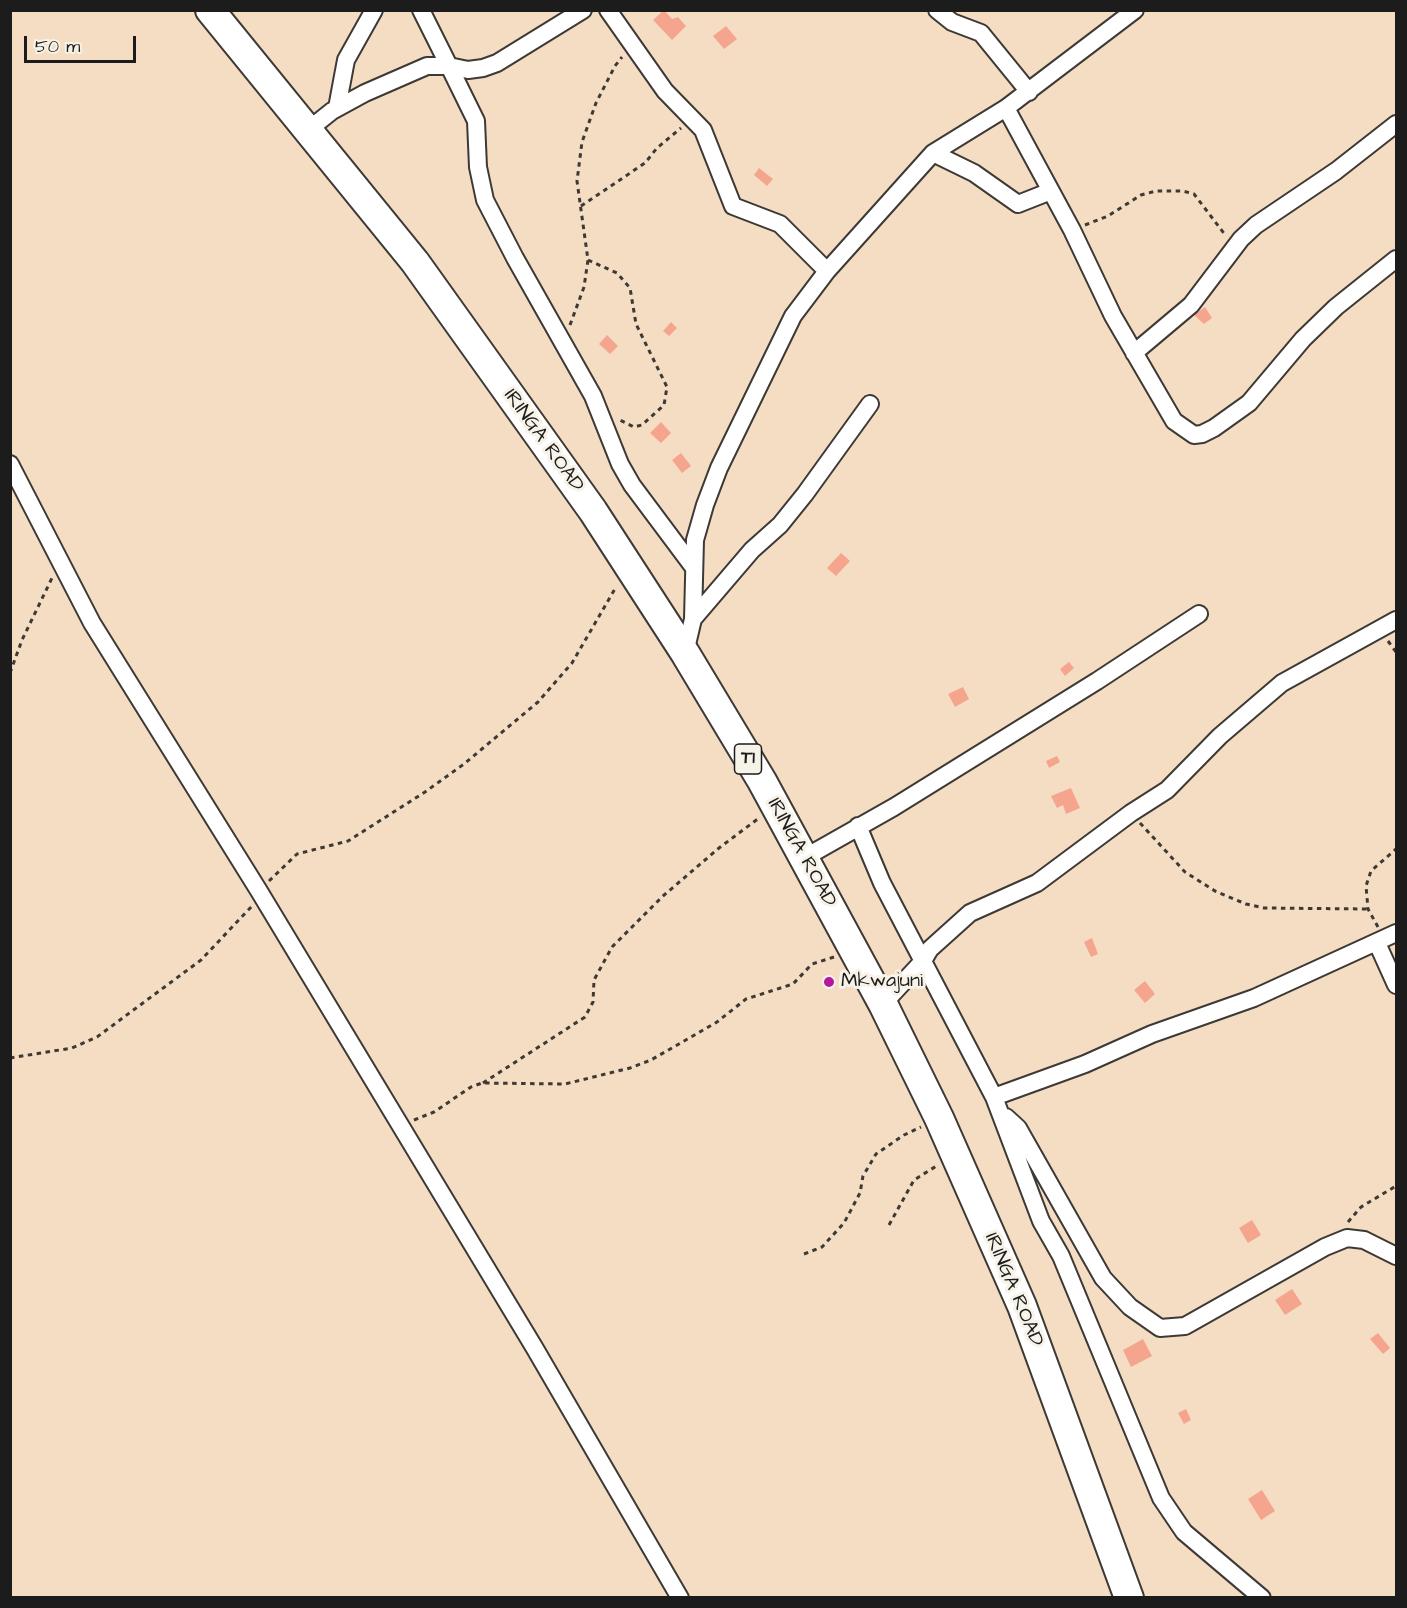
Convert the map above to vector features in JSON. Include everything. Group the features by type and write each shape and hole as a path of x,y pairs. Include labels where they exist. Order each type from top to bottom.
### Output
{"highway":[{"name":"IRINGA ROAD","path":"210,10 415,262 593,511 685,652 775,806 884,1004 956,1157 1022,1306 1129,1598"}],"street":[{"path":"337,108 345,60 374,10"},
{"path":"422,10 476,122 478,167 485,200 515,258 568,347 602,414 620,464 632,485 693,568"},
{"path":"307,131 337,108 427,66 449,66 468,70 497,63 583,10"},
{"path":"608,10 664,91 707,136 715,164 733,206 780,224 827,271"},
{"path":"937,10 952,22 981,33 1029,92"},
{"path":"685,652 693,620 695,540 719,468 793,316 827,271 912,173 933,153 1029,92 1135,10"},
{"path":"1006,108 1052,191 1113,316 1134,353 1174,421 1194,435 1202,434 1249,403 1311,331 1396,259"},
{"path":"1134,353 1191,305 1233,249 1256,225 1336,171 1396,124"},
{"path":"933,153 974,172 1018,204 1052,191"},
{"path":"693,620 805,494 870,404"},
{"path":"10,464 59,563 92,623 259,891 534,1347 680,1598"},
{"path":"804,858 1097,681 1199,614"},
{"path":"884,1004 923,961 930,949 949,929 970,913 1037,883 1131,813 1167,790 1221,736 1282,683 1396,620"},
{"path":"858,826 882,883 994,1097 1041,1221 1061,1256 1161,1498 1185,1532 1262,1598"},
{"path":"994,1097 1085,1064 1152,1034 1254,998 1386,938 1396,985"},
{"path":"1001,1113 1018,1128 1103,1278 1130,1307 1160,1328 1185,1326 1347,1238 1364,1240 1396,1256"}],"path":[{"path":"568,347 568,330 584,287 588,260 577,181 582,142 615,66 631,46"},
{"path":"580,206 645,163 657,148 692,119"},
{"path":"1072,230 1108,216 1141,195 1156,191 1183,191 1194,194 1206,207 1233,249"},
{"path":"588,260 616,273 630,288 636,324 668,392 660,412 638,427 602,414"},
{"path":"10,673 22,640 59,563"},
{"path":"10,1058 72,1048 97,1037 201,960 236,926 252,906 259,891 297,854 348,841 434,786 538,702 572,663 629,568"},
{"path":"482,1083 585,1017 593,1002 594,980 620,938 719,848 775,806"},
{"path":"1131,813 1185,872 1215,891 1245,904 1264,908 1368,909"},
{"path":"1386,938 1368,909 1366,886 1371,871 1396,849"},
{"path":"397,1122 419,1119 471,1086 482,1083 565,1084 630,1068 651,1060 695,1036 746,999 797,982 812,964 834,957 858,957"},
{"path":"804,1254 822,1247 844,1223 860,1193 863,1176 876,1154 904,1135 939,1119"},
{"path":"889,1225 909,1186 918,1175 956,1157"},
{"path":"1335,1243 1361,1207 1396,1186"}],"building":[{"path":"664,10 672,19 678,17 686,26 672,40 653,20"},
{"path":"726,26 737,39 724,49 713,36"},
{"path":"759,168 773,179 767,186 754,175"},
{"path":"1205,307 1212,318 1204,324 1194,315"},
{"path":"671,322 677,328 669,336 663,331"},
{"path":"607,335 618,346 610,354 599,344"},
{"path":"661,422 671,433 661,443 650,433"},
{"path":"681,453 691,466 682,473 672,460"},
{"path":"841,553 850,561 836,576 827,568"},
{"path":"1069,662 1074,668 1065,676 1060,669"},
{"path":"963,687 969,699 955,707 948,694"},
{"path":"1057,756 1060,762 1049,768 1046,761"},
{"path":"1071,788 1080,808 1066,814 1063,805 1057,808 1051,796"},
{"path":"1092,938 1098,954 1091,957 1084,942"},
{"path":"1145,981 1155,994 1145,1003 1134,990"},
{"path":"1252,1220 1261,1235 1248,1243 1239,1228"},
{"path":"1292,1289 1302,1304 1285,1315 1275,1300"},
{"path":"1378,1333 1390,1348 1383,1354 1370,1339"},
{"path":"1143,1339 1152,1356 1131,1367 1123,1350"},
{"path":"1186,1409 1191,1420 1184,1424 1178,1413"},
{"path":"1262,1490 1275,1511 1261,1520 1248,1499"}],"place":[{"name":"Mkwajuni","path":"829,982"}]}
